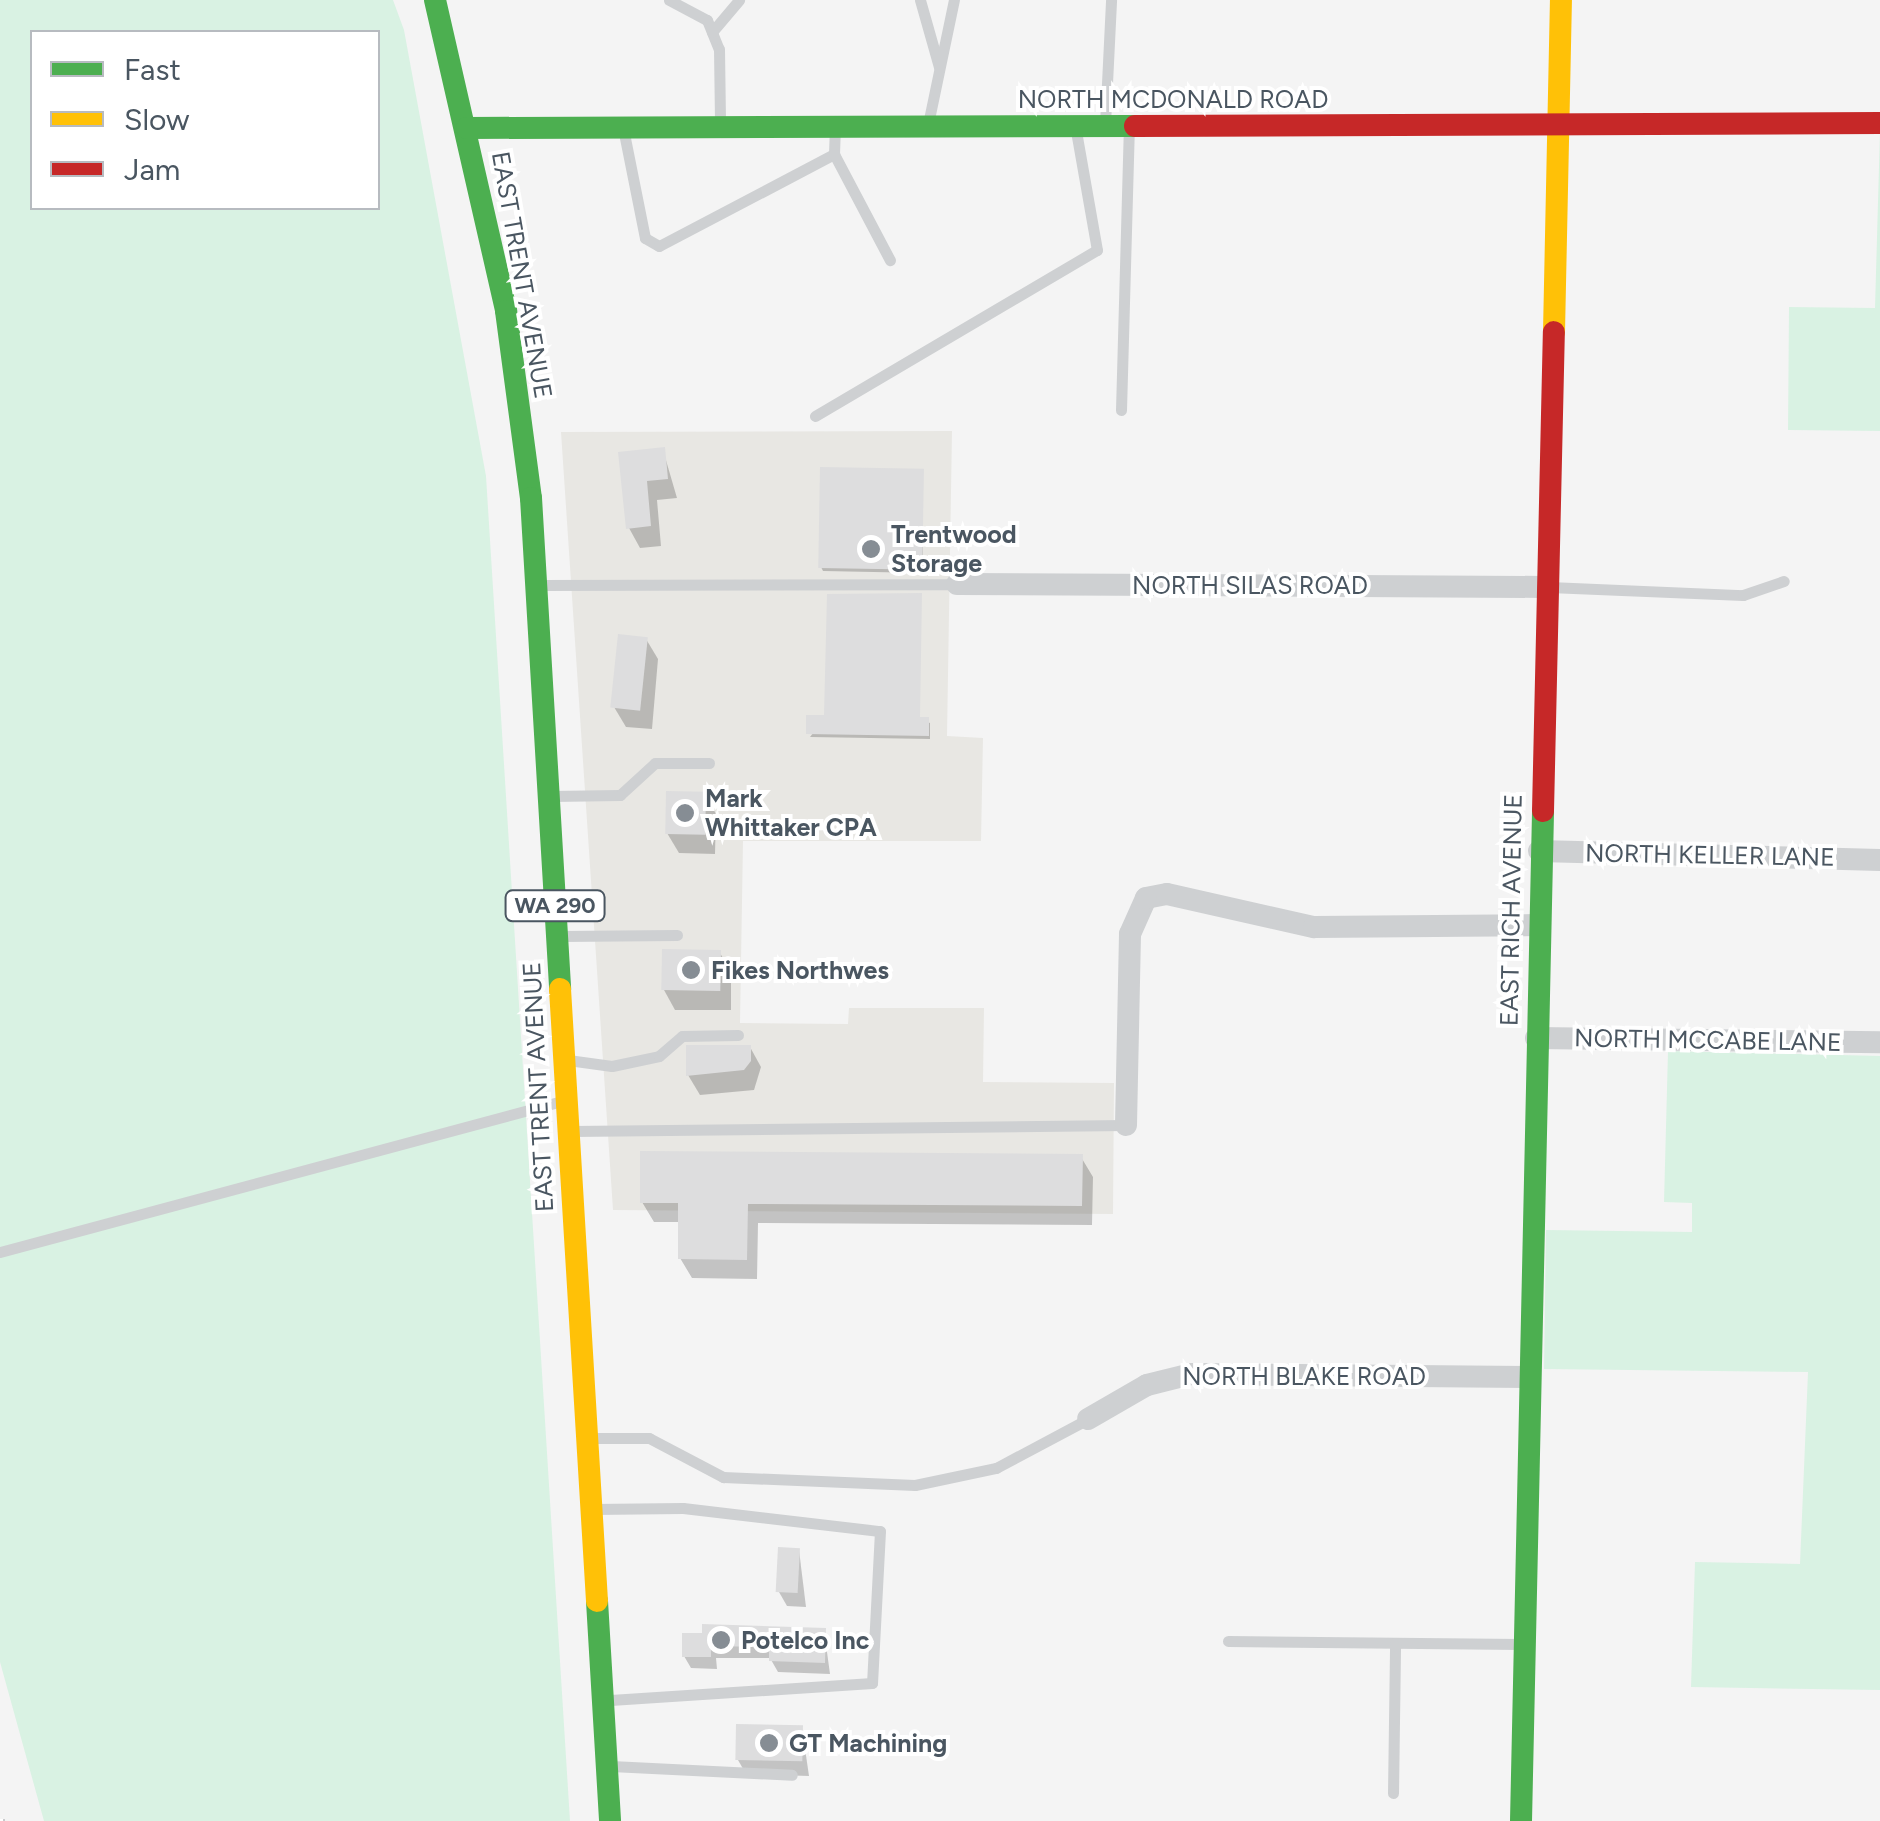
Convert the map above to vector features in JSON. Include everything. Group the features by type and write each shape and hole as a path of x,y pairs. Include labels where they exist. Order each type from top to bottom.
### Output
{"street":[{"name":"EAST TRENT AVENUE","path":"435,0 506,311 536,585 610,1821"},
{"name":"EAST RICH AVENUE","path":"1521,1821 1554,122 1561,0"},
{"name":"NORTH MCDONALD ROAD","path":"467,128 1880,124"},
{"name":"NORTH SILAS ROAD","path":"956,584 1544,587"},
{"name":"NORTH KELLER LANE","path":"1539,851 1880,860"},
{"path":"1126,1125 1130,934 1146,898 1166,894 1314,927 1538,925"},
{"name":"NORTH MCCABE LANE","path":"1536,1038 1880,1042"},
{"name":"NORTH BLAKE ROAD","path":"1088,1419 1147,1385 1191,1374 1530,1376"}],"lane":[{"path":"669,0 694,6 712,32 720,129"},
{"path":"712,32 739,0"},
{"path":"920,0 940,71"},
{"path":"927,128 954,0"},
{"path":"1104,128 1111,0"},
{"path":"816,416 1097,250 1076,127"},
{"path":"624,128 645,238 659,246 834,154"},
{"path":"835,128 834,154 890,260"},
{"path":"1121,410 1128,128"},
{"path":"1544,587 1743,594 1784,581"},
{"path":"536,585 956,584"},
{"path":"548,796 620,795 655,763 710,763"},
{"path":"556,936 677,934"},
{"path":"564,1060 612,1066 659,1056 682,1036 738,1035"},
{"path":"0,1252 566,1100"},
{"path":"568,1131 1126,1125"},
{"path":"586,1438 649,1438 723,1476 915,1485 996,1468 1088,1419"},
{"path":"590,1509 682,1508 880,1531 872,1683 602,1700"},
{"path":"1228,1641 1524,1644"},
{"path":"1393,1794 1394,1643"},
{"path":"607,1766 792,1775"}],"shaded area":[{"path":"952,431 947,736 983,738 981,841 743,841 740,1023 848,1024 849,1008 984,1008 983,1082 1114,1083 1113,1214 613,1210 561,432"}],"green space":[{"path":"0,0 393,0 404,30 486,476 570,1821 44,1821 0,1662"},
{"path":"1880,131 1880,431 1788,430 1789,307 1875,308"},
{"path":"1668,1051 1880,1056 1880,1690 1691,1687 1695,1562 1800,1564 1808,1372 1544,1369 1546,1230 1692,1232 1692,1203 1664,1202"}],"building":[{"path":"665,447 668,479 647,481 651,526 626,529 618,452"},
{"path":"820,467 924,469 922,570 818,568"},
{"path":"922,593 920,717 929,717 929,736 806,734 806,715 824,715 827,594"},
{"path":"618,634 648,637 640,711 610,708"},
{"name":"Mark Whittaker CPA","path":"666,791 706,792 705,835 665,834"},
{"name":"Fikes Northwes","path":"662,949 721,950 720,991 661,990"},
{"path":"686,1045 751,1045 751,1061 744,1070 686,1076"},
{"path":"640,1151 1083,1154 1082,1206 748,1204 747,1260 678,1259 678,1203 640,1203"},
{"path":"778,1547 800,1548 798,1593 776,1592"},
{"path":"702,1624 826,1628 825,1663 769,1661 769,1647 711,1646 711,1657 682,1657 682,1633 702,1633"},
{"name":"GT Machining","path":"736,1724 803,1725 802,1761 735,1760"}],"traffic: fast":[{"path":"435,0 506,311 531,498 560,989"},
{"path":"467,128 1135,126"},
{"path":"1521,1821 1543,811"},
{"path":"597,1601 610,1821"}],"traffic: slow":[{"path":"1554,332 1561,0"},
{"path":"560,989 597,1601"}],"traffic: jam":[{"path":"1135,126 1880,123"},
{"path":"1543,811 1554,332"}],"place":[{"name":"Trentwood Storage","path":"871,549"},
{"name":"Mark Whittaker CPA","path":"685,813"},
{"name":"Fikes Northwes","path":"691,970"},
{"name":"Potelco Inc","path":"721,1640"},
{"name":"GT Machining","path":"769,1743"}]}
